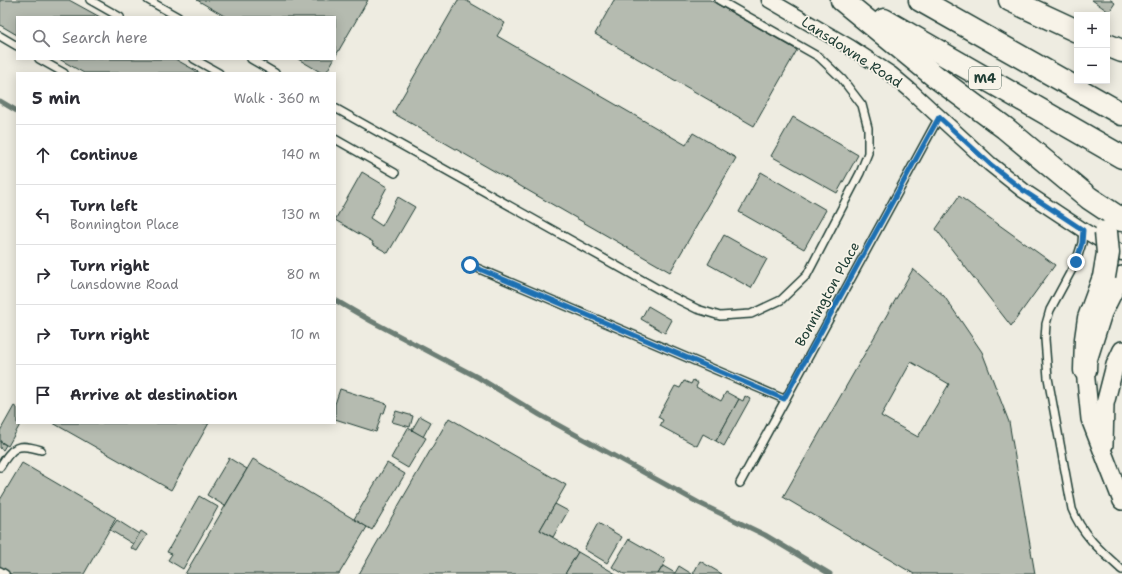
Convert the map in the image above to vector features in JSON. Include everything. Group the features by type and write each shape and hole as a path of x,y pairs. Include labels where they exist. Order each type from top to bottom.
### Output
{"highway":[{"path":"842,0 936,78 1005,128 1089,198 1114,226 1108,253 1115,276 1089,318 1086,339 1085,370"},
{"name":"M4","path":"848,0 1122,157"},
{"name":"M4","path":"920,0 1122,114"},
{"path":"1010,0 1074,30"},
{"path":"1110,46 1122,52"}],"street":[{"name":"Lansdowne Road","path":"769,0 850,47 876,64 910,90 990,164 1024,191 1083,230 1122,253"},
{"path":"1103,451 1106,404 1116,365 1122,350"},
{"path":"1085,370 1090,419 1122,501"}],"lane":[{"path":"90,0 118,16"},
{"path":"148,0 176,16"},
{"path":"336,109 653,286 697,309 720,316 751,314 781,300 807,275 860,173 868,153 868,128 862,105 842,79 819,57 719,0"},
{"path":"0,36 16,45"},
{"path":"41,60 62,72"},
{"path":"196,60 217,72"},
{"path":"253,60 273,72"},
{"name":"Bonnington Place","path":"740,483 784,399 939,117"},
{"path":"336,140 395,173"},
{"path":"1083,230 1082,243 1076,262 1050,310 1046,324 1045,355 1072,509 1076,521 1092,542 1122,570"},
{"path":"470,265 784,399"},
{"path":"0,467 9,451 18,447 29,446 42,450"},
{"path":"0,571 5,574"}],"building":[{"path":"0,0 69,0 98,16 16,16 16,34 0,25"},
{"path":"197,0 368,0 336,55 336,16 224,16"},
{"path":"458,0 465,0 505,23 497,36 686,145 693,133 736,158 670,272 393,113"},
{"path":"614,0 710,0 797,50 754,126 595,34"},
{"path":"1092,0 1111,0 1115,3 1109,12"},
{"path":"61,60 177,60 198,72 82,72"},
{"path":"300,60 333,60 327,72 320,72"},
{"path":"793,117 858,155 837,193 771,156"},
{"path":"362,172 387,187 370,218 382,226 398,197 415,207 388,253 372,244 373,242 336,221"},
{"path":"761,172 826,210 804,249 739,212"},
{"path":"959,196 1055,265 1011,326 936,229"},
{"path":"724,235 767,259 751,288 708,264"},
{"path":"913,269 944,296 982,352 1009,422 1035,574 914,574 783,497","holes":["911,362 949,384 918,437 881,416"]},
{"path":"648,306 672,320 665,333 641,319"},
{"path":"693,380 698,383 696,387 721,401 726,392 739,399 716,441 703,434 697,446 660,426 663,420 658,417 675,386 680,388 684,381 691,384"},
{"path":"340,389 387,404 384,413 382,413 376,432 336,419 336,401"},
{"path":"745,396 750,399 724,446 716,441 739,399 743,401"},
{"path":"14,406 16,407 16,424 20,424 8,446 0,441 0,431"},
{"path":"396,411 413,416 410,427 392,422"},
{"path":"420,416 431,422 423,437 412,430"},
{"path":"449,418 566,485 540,530 578,552 565,574 359,574"},
{"path":"55,424 208,424 171,490"},
{"path":"408,428 426,438 408,468 391,458"},
{"path":"0,442 6,445 3,450 0,448"},
{"path":"229,458 247,469 225,506 207,495"},
{"path":"253,459 367,527 339,574 185,574"},
{"path":"22,463 116,518 84,574 11,574 0,567 0,500"},
{"path":"387,463 405,474 372,530 354,519"},
{"path":"199,496 218,507 183,569 168,560 172,554 167,552"},
{"path":"555,504 568,511 553,537 540,530"},
{"path":"117,520 139,534 133,544 110,530"},
{"path":"598,523 622,537 607,563 584,549"},
{"path":"141,531 147,535 137,551 131,548"},
{"path":"629,539 666,560 658,574 624,574 612,567"},
{"path":"578,552 616,574 565,574"},
{"path":"700,561 722,574 693,574"},
{"path":"663,566 675,573 679,566 692,574 658,574"}],"waterway":[{"path":"0,101 16,110"},
{"path":"336,301 371,321 479,378 540,415 699,503 765,535 830,574"}],"route":[{"path":"470,265 784,399 939,117 990,164 1024,191 1083,230 1082,243 1076,262"}]}
